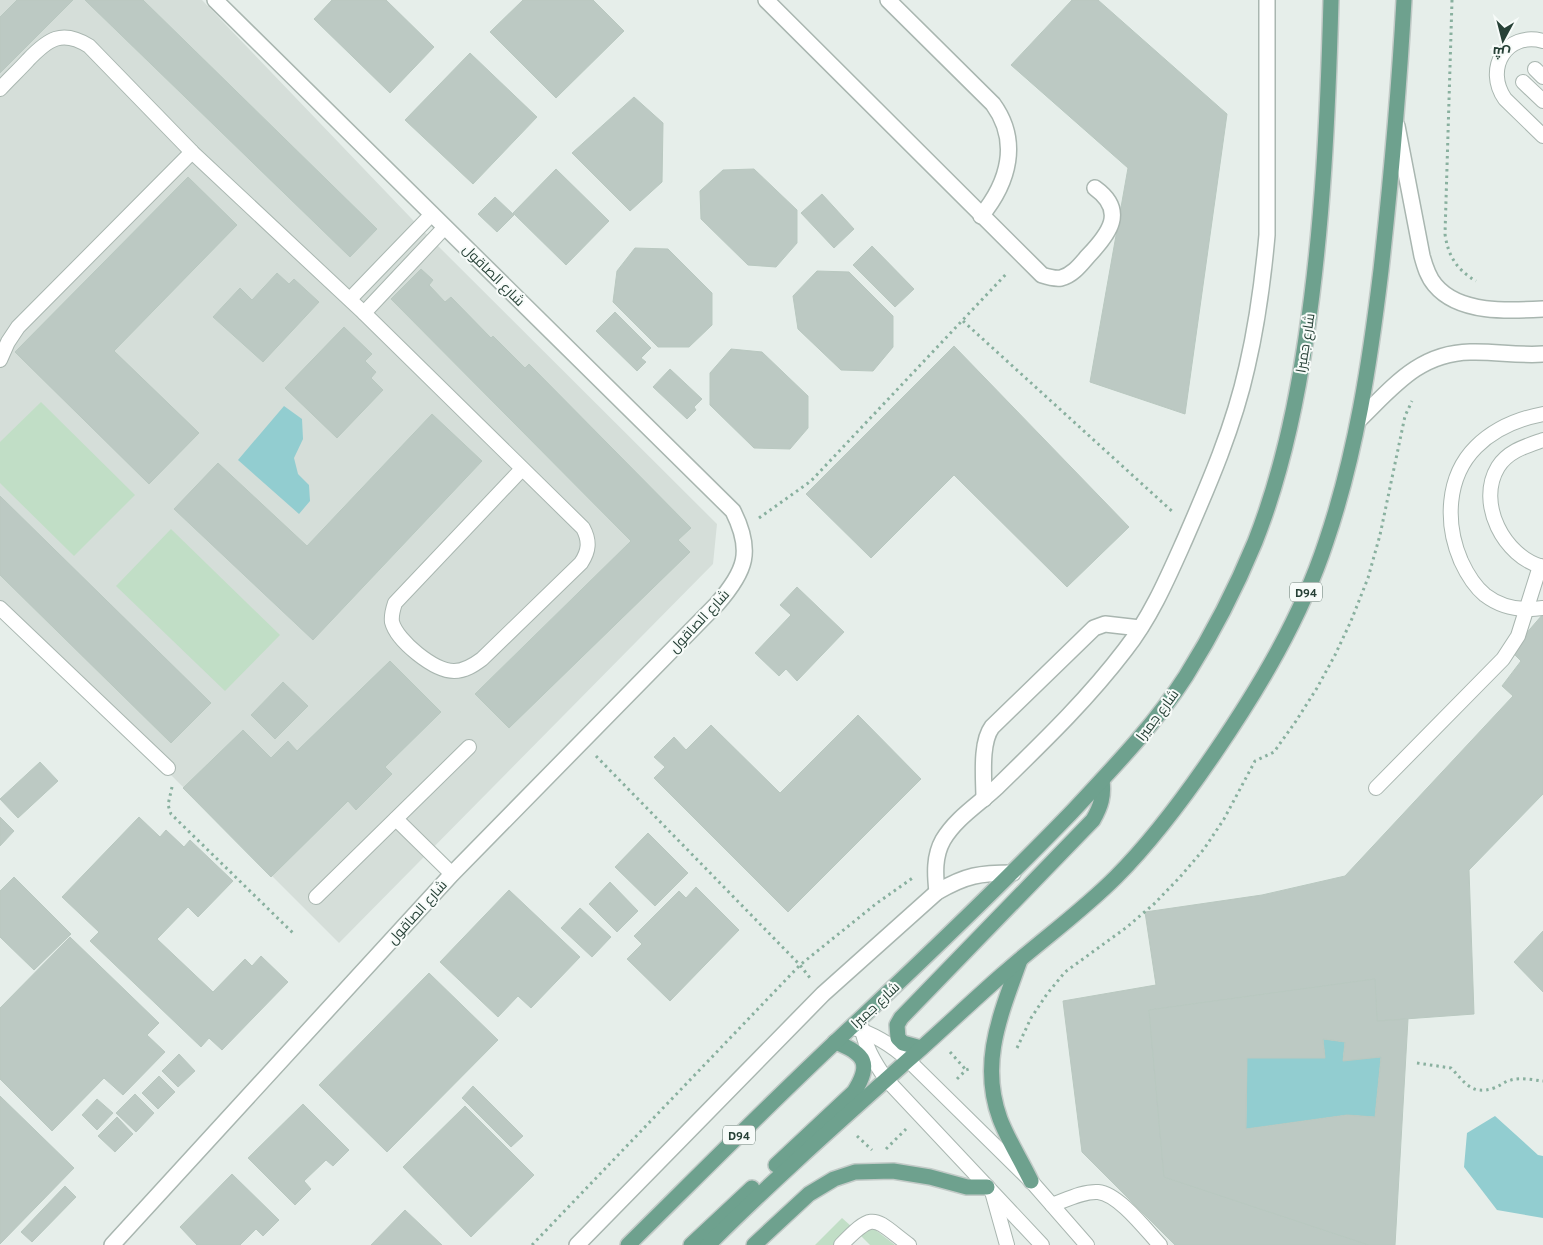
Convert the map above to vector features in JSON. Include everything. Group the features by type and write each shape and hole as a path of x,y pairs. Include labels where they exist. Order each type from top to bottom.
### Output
{"main road":[{"name":"شارع جميرا","path":"628,1245 795,1079 835,1042 858,1025 1013,873 1102,780 1132,747 1186,676 1224,610 1255,541 1280,468 1298,394 1313,296 1323,189 1331,0"},
{"name":"D94","path":"708,1245 763,1190 886,1079 1021,958 1115,878 1150,841 1182,801 1240,716 1273,661 1305,595 1328,535 1359,420 1375,320 1396,120 1404,0"},
{"path":"921,1048 903,1043 898,1038 896,1031 901,1018 1093,820 1101,806 1104,794 1102,780"},
{"path":"1021,958 993,1042 991,1082 1000,1120 1031,1181"},
{"path":"691,1245 854,1092 863,1077 864,1064 858,1053 835,1042"},
{"path":"754,1245 809,1194 834,1179 855,1172 893,1171 989,1190"}],"street":[{"name":"شارع الصاقول","path":"112,1245 452,874 727,593 742,566 746,552 743,530 733,511 215,0"},
{"path":"766,0 1042,275 1060,278 1076,269 1109,233 1112,222 1109,202 1095,188"},
{"path":"888,0 1002,115 1008,136 1008,158 1000,188 993,201 981,216"},
{"path":"936,892 935,870 937,856 949,830 958,820 984,800 1067,718 1099,684 1128,648 1152,608 1190,528 1224,444 1247,369 1260,302 1267,235 1267,0"},
{"path":"1396,120 1422,256 1434,284 1442,293 1463,304 1498,309 1543,309"},
{"path":"1359,420 1408,372 1431,359 1458,352 1543,354"},
{"path":"984,800 985,746 988,732 992,727 1094,628 1105,624 1140,628"},
{"path":"577,1245 823,994 936,892 953,882 971,876 986,873 1013,873"}],"lane":[{"path":"0,89 42,46 53,39 65,37 78,39 89,46 192,152 364,312 583,528 589,546 581,562 482,659 464,670 454,671 434,666 418,654 395,629 392,621 392,611 395,603 522,469"},
{"path":"1543,41 1520,41 1512,45 1500,58 1496,75 1500,92 1543,136"},
{"path":"1524,82 1543,101"},
{"path":"0,360 4,338 18,327 192,152"},
{"path":"350,299 432,214"},
{"path":"364,312 445,227"},
{"path":"1543,414 1505,425 1488,435 1474,448 1463,464 1454,484 1450,505 1450,526 1455,547 1477,588 1498,603 1527,610 1543,608"},
{"path":"1376,788 1503,659 1518,636 1542,566 1516,552 1499,530 1491,502 1493,477 1498,467 1513,451 1543,440"},
{"path":"0,608 168,768"},
{"path":"316,897 469,747"},
{"path":"396,819 452,874"},
{"path":"858,1025 895,1048 908,1060 1031,1181 1087,1245"},
{"path":"858,1025 871,1056 886,1079 1042,1245"},
{"path":"989,1190 1008,1245"},
{"path":"1052,1205 1088,1193 1099,1192 1108,1195 1119,1202 1160,1245"},
{"path":"841,1245 865,1222 872,1221 884,1226 909,1245"}],"path":[{"path":"1452,0 1445,234 1451,258 1457,268 1476,282"},
{"path":"743,530 811,481 963,322 1022,257"},
{"path":"963,322 1190,528"},
{"path":"582,741 800,965 823,994"},
{"path":"168,768 172,773 173,780 168,805 171,814 295,935"},
{"path":"1417,1063 1451,1068 1464,1083 1476,1089 1491,1089 1508,1080 1515,1079 1543,1081"}],"shaded area":[{"path":"0,0 202,0 433,241 717,524 713,564 339,943 0,604"}],"green space":[{"path":"41,402 135,495 74,556 0,483 0,442"},
{"path":"171,529 280,635 225,691 116,586"},
{"path":"842,1218 852,1227 835,1245 815,1245"},
{"path":"873,1228 895,1245 870,1245 859,1234"}],"water":[{"path":"284,406 302,419 303,439 294,458 298,474 309,485 310,501 299,514 238,460"},
{"path":"1323,1039 1345,1042 1343,1060 1381,1057 1375,1117 1347,1115 1246,1129 1247,1058 1325,1058"},
{"path":"1495,1116 1538,1155 1543,1156 1543,1218 1497,1210 1464,1167 1467,1133"}],"building":[{"path":"17,0 73,0 0,73 0,17"},
{"path":"85,0 143,0 377,229 350,257"},
{"path":"332,0 386,0 434,47 390,93 314,19"},
{"path":"523,0 593,0 624,31 556,98 490,32"},
{"path":"1072,0 1098,0 1227,114 1185,414 1090,382 1128,168 1011,65"},
{"path":"470,53 537,117 473,184 405,120"},
{"path":"634,97 663,123 662,182 630,211 572,153"},
{"path":"556,169 609,221 566,265 513,213"},
{"path":"754,169 797,210 797,243 776,267 748,265 701,219 700,191 723,170"},
{"path":"188,177 237,225 114,351 199,433 149,484 15,352"},
{"path":"822,194 854,229 834,248 801,213"},
{"path":"495,197 514,215 497,232 478,214"},
{"path":"872,246 914,289 895,307 853,265"},
{"path":"635,248 668,249 712,293 712,325 689,347 658,347 613,302 617,271"},
{"path":"421,269 433,280 429,285 445,302 451,297 491,338 493,336 525,368 529,364 691,528 678,540 690,552 509,728 475,694 631,541 391,299"},
{"path":"817,271 849,272 893,316 893,347 873,371 841,370 798,329 793,296"},
{"path":"277,273 289,284 294,279 319,302 263,362 213,317 240,288 252,300"},
{"path":"615,312 651,348 641,358 646,362 637,371 596,331"},
{"path":"344,327 372,354 365,361 376,372 371,378 383,390 337,438 285,388"},
{"path":"954,346 1129,527 1067,587 954,475 871,558 806,494"},
{"path":"731,349 762,352 808,396 808,428 790,449 754,448 710,405 710,373"},
{"path":"670,369 702,399 694,407 696,410 687,419 653,387"},
{"path":"432,414 482,461 313,640 174,509 218,463 307,546"},
{"path":"0,496 211,703 171,743 0,575"},
{"path":"797,587 844,632 797,681 786,669 779,676 755,653 791,615 780,605"},
{"path":"1543,614 1543,794 1469,870 1474,1014 1377,1021 1375,979 1149,1010 1164,1177 1369,1245 1175,1245 1082,1152 1063,1001 1156,985 1145,912 1262,895 1345,876 1513,696 1502,686 1521,661 1511,651"},
{"path":"390,661 441,712 385,767 392,774 356,810 348,801 271,877 183,788 243,730 271,758 288,741 297,751"},
{"path":"283,682 308,706 275,739 251,715"},
{"path":"858,715 921,779 788,912 654,778 665,767 654,757 674,737 686,750 711,725 780,793"},
{"path":"40,762 58,781 18,818 0,799"},
{"path":"0,817 14,831 0,846"},
{"path":"139,817 160,837 166,830 184,847 190,840 233,881 198,917 188,907 157,939 213,992 245,959 252,966 261,956 288,982 222,1050 209,1038 201,1047 90,941 99,932 62,897"},
{"path":"648,833 688,873 655,906 615,867"},
{"path":"14,877 71,934 34,970 0,937 0,891"},
{"path":"610,882 638,911 617,932 589,904"},
{"path":"696,887 739,930 670,1001 627,959 642,944 634,936 679,891 686,898"},
{"path":"509,890 580,957 531,1008 518,996 498,1017 440,962"},
{"path":"580,908 611,937 592,957 561,928"},
{"path":"1543,931 1543,992 1514,962"},
{"path":"70,937 159,1023 147,1035 165,1052 123,1095 104,1078 52,1131 0,1079 0,1008"},
{"path":"429,973 498,1040 387,1152 319,1085"},
{"path":"1375,979 1377,1021 1408,1019 1395,1245 1369,1245 1164,1177 1149,1010","holes":["1323,1039 1345,1042 1343,1061 1381,1057 1375,1117 1347,1115 1246,1129 1247,1058 1325,1058"]},
{"path":"179,1054 195,1071 178,1087 162,1071"},
{"path":"159,1076 175,1092 158,1109 142,1093"},
{"path":"473,1086 523,1136 511,1147 462,1098"},
{"path":"135,1094 154,1113 136,1132 116,1113"},
{"path":"0,1096 74,1168 0,1244"},
{"path":"97,1099 113,1113 97,1130 82,1115"},
{"path":"303,1104 349,1150 333,1166 326,1160 304,1181 311,1189 295,1205 248,1158"},
{"path":"465,1106 534,1175 471,1237 403,1167"},
{"path":"117,1117 133,1134 115,1152 98,1136"},
{"path":"232,1174 279,1220 263,1236 256,1229 240,1245 197,1245 180,1227"},
{"path":"65,1186 76,1197 32,1242 21,1232"},
{"path":"405,1210 442,1245 371,1245"}]}
